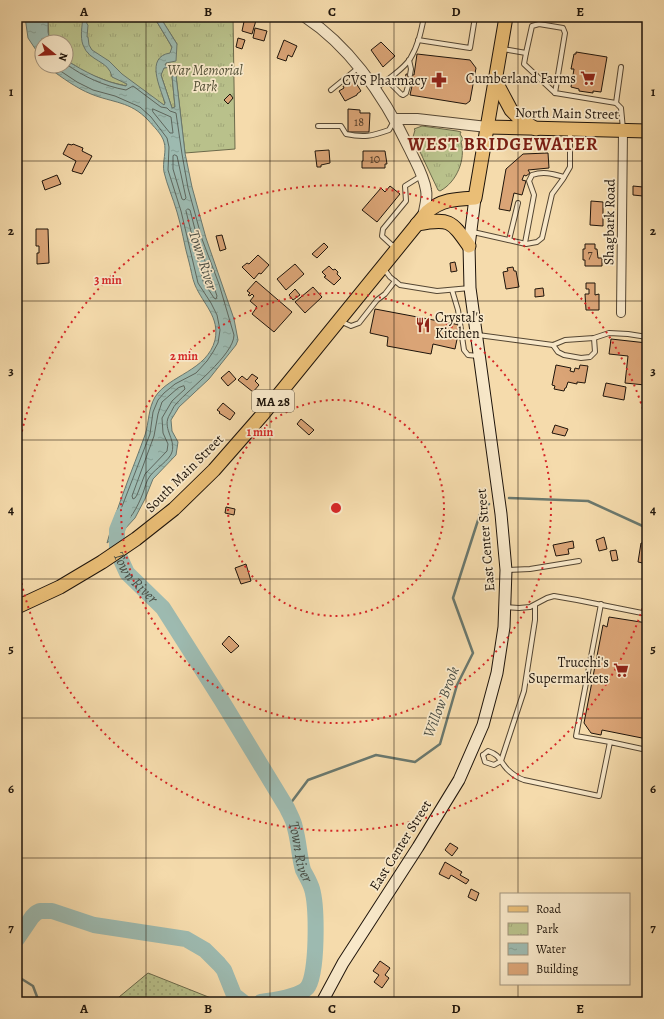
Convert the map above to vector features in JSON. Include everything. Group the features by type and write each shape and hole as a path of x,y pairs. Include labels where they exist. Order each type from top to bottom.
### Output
{"main road":[{"name":"East Center Street","path":"322,1002 343,963 418,847 455,786 478,753 483,725 496,678 506,607 506,570 470,288 469,246 475,198 506,17"},
{"path":"495,80 507,104 514,114 536,129"},
{"name":"North Main Street","path":"487,127 647,131"},
{"name":"South Main Street","path":"17,607 60,587 102,562 136,539 174,509 214,470 263,414 396,249 433,206 451,199 475,198"},
{"path":"420,221 449,222 458,230 469,246"}],"street":[{"path":"305,17 319,26 336,42 375,89 394,119 423,179 426,195 420,221"},
{"path":"394,119 417,119 487,127"},
{"name":"Shagbark Road","path":"621,313 623,130"}],"lane":[{"path":"375,89 409,60 421,35 424,17"},
{"path":"418,40 470,48 475,17"},
{"path":"555,93 565,34 563,28 538,24 532,26 524,64 555,93 616,103 621,108 623,130"},
{"path":"501,48 526,53"},
{"path":"409,60 411,69 410,75"},
{"path":"616,103 621,67"},
{"path":"331,90 358,68"},
{"path":"387,80 398,93 403,95 406,93 408,86"},
{"path":"318,126 341,126 346,134 360,137 374,135 389,130 394,119"},
{"path":"470,231 525,243 537,242 542,238 552,194 570,167 570,130"},
{"path":"525,243 534,195 529,181 532,175 548,172 564,177"},
{"path":"396,249 382,236 383,229 406,201 405,186 423,179"},
{"path":"510,240 518,202"},
{"path":"382,267 390,277 400,285 437,291 470,288"},
{"path":"339,320 351,326 359,323 377,300 385,294 395,281"},
{"path":"452,290 458,310 464,350 468,355 479,356"},
{"path":"476,335 553,345 565,340 594,338 609,333 647,337"},
{"path":"553,345 558,352 564,355 581,358 590,357 595,352 594,338"},
{"path":"506,570 530,569 579,561"},
{"path":"506,607 519,608 535,605 554,596 647,614"},
{"path":"601,604 576,736 647,750"},
{"path":"535,605 535,620 524,691 500,761 494,765 485,762 478,753 488,751 497,754 500,761 508,770 516,777 524,780 599,796 610,742"}],"green space":[{"name":"War Memorial Park","path":"48,17 154,17 172,47 171,54 156,71 165,104 164,105 126,86 110,82 84,72 74,65 74,34 49,34"},
{"name":"War Memorial Park","path":"160,17 233,17 235,149 185,153 176,76 172,76 175,107 172,108 161,75 163,68 179,66 165,66 177,44"},
{"path":"422,126 461,132 460,134 463,139 461,142 462,156 459,170 451,182 440,191 438,190 413,137 414,129"},
{"path":"148,973 221,1002 113,1002"}],"water":[{"path":"25,17 48,17 48,34 34,34 34,47 28,38"},
{"path":"83,17 86,17 88,25 87,37 92,50 109,61 122,74 164,105 165,103 156,74 156,66 158,60 162,56 170,53 172,47 154,17 160,17 177,44 176,61 166,63 165,65 179,66 164,68 161,75 172,108 175,107 172,76 176,75 185,153 192,187 206,238 234,319 238,340 236,345 209,379 179,407 171,420 172,431 178,442 176,455 153,479 135,518 123,531 107,543 120,502 145,435 151,406 155,397 169,383 196,366 204,359 211,350 216,332 215,324 210,311 198,292 193,279 179,218 164,172 165,145 163,139 148,120 135,109 85,92 58,74 74,74 74,65 95,76 126,86 127,84 112,77 107,67 86,51 83,45"}],"building":[{"path":"245,17 257,17 252,34 242,31"},
{"path":"255,28 267,31 264,41 253,38"},
{"path":"238,38 245,40 242,49 236,47"},
{"path":"284,40 297,46 292,57 288,55 286,61 277,58"},
{"path":"381,42 395,56 383,67 371,50"},
{"name":"Cumberland Farms","path":"576,52 607,57 601,92 593,91 593,93 579,91 579,89 571,87 574,69 571,69 574,54 576,54"},
{"name":"CVS Pharmacy","path":"417,54 470,60 476,68 470,101 466,104 410,95 412,86 404,85 406,74 414,75"},
{"path":"354,80 361,91 357,95 345,101 339,91 344,88 343,86"},
{"path":"230,94 233,98 228,104 224,100"},
{"path":"348,109 360,110 360,113 370,113 369,132 348,132"},
{"path":"68,144 73,144 83,148 82,151 92,156 82,174 72,171 76,161 63,154"},
{"path":"329,150 330,163 317,167 315,151"},
{"path":"363,151 385,151 387,164 385,164 385,168 362,168"},
{"path":"548,153 549,168 528,170 530,173 526,176 524,175 522,180 526,181 522,195 514,193 510,211 499,209 506,169 523,154"},
{"path":"645,155 647,155 647,171 644,172 643,157 645,157"},
{"path":"57,175 61,184 45,190 42,181"},
{"path":"390,186 400,194 377,222 362,210 381,188 385,192"},
{"path":"633,186 643,187 643,196 633,195"},
{"path":"591,201 603,202 603,226 590,225"},
{"path":"36,229 48,229 49,263 37,264 37,253 39,253 39,246 36,246"},
{"path":"222,235 226,249 220,251 216,236"},
{"path":"324,243 328,247 317,258 312,254"},
{"path":"585,244 595,244 598,258 602,258 602,266 585,266 585,260 583,260 583,249 585,249"},
{"path":"258,255 269,265 254,279 242,267 247,263 249,264"},
{"path":"455,262 457,271 451,272 450,263"},
{"path":"295,264 304,274 286,290 277,279"},
{"path":"329,266 338,272 337,274 341,278 334,285 324,277 326,276 322,272"},
{"path":"513,267 514,271 516,271 519,287 506,289 503,272 508,271 507,268"},
{"path":"256,281 292,312 274,332 252,314 257,307 250,301 254,296 252,294 250,296 248,295 250,293 247,291"},
{"path":"586,283 595,283 595,295 599,294 599,310 586,310 585,294 589,294 589,289 586,289"},
{"path":"643,285 647,285 647,312 646,300"},
{"path":"313,287 322,297 305,313 295,302"},
{"path":"543,288 544,296 535,297 535,289"},
{"path":"295,289 300,295 293,300 289,295"},
{"path":"375,309 460,325 455,349 433,344 431,354 387,346 388,337 370,333"},
{"path":"611,339 647,343 647,375 645,385 625,383 628,356 609,354"},
{"path":"556,365 571,368 570,371 574,372 575,368 579,369 580,365 588,366 585,383 577,382 577,384 568,382 564,391 554,389 555,386 552,385"},
{"path":"229,371 236,379 228,386 221,378"},
{"path":"252,374 258,378 255,381 259,385 253,392 238,380 242,376 247,380"},
{"path":"606,383 626,387 624,400 603,396"},
{"path":"223,403 235,413 230,420 217,410"},
{"path":"301,419 314,430 309,435 297,424"},
{"path":"555,425 568,429 565,436 552,433"},
{"path":"226,507 235,509 234,515 225,513"},
{"path":"604,537 607,549 599,551 596,540"},
{"path":"573,541 574,548 568,549 569,554 556,556 553,545"},
{"path":"641,543 647,543 647,564 638,562"},
{"path":"616,550 618,560 612,561 610,551"},
{"path":"246,564 251,581 241,584 235,568"},
{"name":"Trucchi's Supermarkets","path":"609,617 647,623 647,739 602,730 601,735 591,733 584,723 603,625 607,627"},
{"path":"229,636 239,646 231,653 222,644"},
{"path":"450,843 458,848 452,856 445,850"},
{"path":"445,862 462,872 460,875 469,880 466,884 451,875 449,879 439,874"},
{"path":"471,889 479,893 476,901 468,897"},
{"path":"380,961 390,968 385,975 389,978 382,988 374,982 379,975 373,971"}],"waterway":[{"name":"Willow Brook","path":"509,498 588,501 647,528"},
{"name":"Willow Brook","path":"287,808 308,780 376,755 415,762 440,744 457,685 473,653 453,598 480,514 489,504"},
{"name":"Town River","path":"123,515 117,530 117,551 127,573 163,608 222,701 293,820 303,870 311,886 314,898 316,940 311,981 307,988 298,994 286,998 261,1002"},
{"name":"Town River","path":"17,939 32,917 40,911 52,911 94,925 186,939 205,950 219,964 224,970 234,995 243,1002"},
{"path":"17,976 33,986 39,1002"}],"place":[{"name":"Cumberland Farms","path":"588,78"},
{"name":"CVS Pharmacy","path":"439,80"},
{"name":"Crystal's Kitchen","path":"423,325"},
{"name":"Trucchi's Supermarkets","path":"621,670"}],"district":[{"name":"WEST BRIDGEWATER","path":"503,144"}]}
